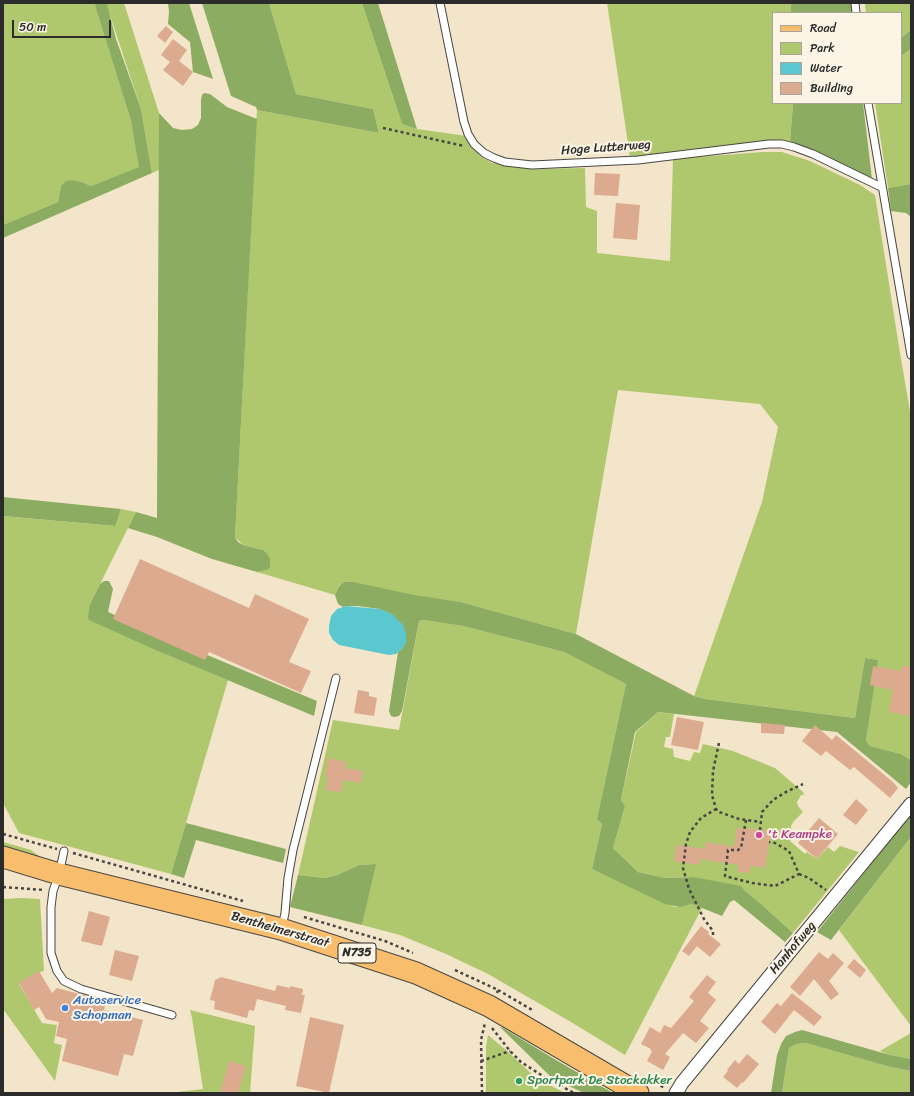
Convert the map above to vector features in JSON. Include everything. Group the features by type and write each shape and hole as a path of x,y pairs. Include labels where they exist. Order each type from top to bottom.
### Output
{"main road":[{"name":"Bentheimerstraat","path":"3,857 56,882"},
{"name":"Bentheimerstraat","path":"3,869 56,882 281,929 416,974 489,1006 638,1093"}],"street":[{"name":"Hanhofweg","path":"676,1093 686,1077 911,805"}],"lane":[{"name":"Hoge Lutterweg","path":"440,3 464,122 468,134 474,144 494,158 505,162 532,165 638,160 769,144 782,144 813,154 882,187"},
{"path":"868,104 911,355"},
{"path":"281,929 285,913 288,878 293,850 336,678"},
{"path":"64,851 51,907 51,953 57,971 64,981 80,989 172,1015"}],"path":[{"path":"383,128 480,149"},
{"path":"719,743 713,771 712,795 716,809 719,812 739,819 761,822"},
{"path":"760,830 762,812 773,800 803,784"},
{"path":"713,935 713,931 704,918 689,889 683,868 686,844 690,832 701,818 716,809"},
{"path":"746,820 740,848 738,850 728,850 725,876 752,883 775,886 799,874"},
{"path":"3,834 14,837"},
{"path":"769,842 775,843 789,851 799,874 809,878 835,896"},
{"path":"481,1018 486,1021 510,1051 521,1062 534,1071 574,1093"},
{"path":"482,1093 481,1040 486,1021"},
{"path":"481,1061 510,1051"}],"green space":[{"path":"3,3 96,3 96,9 131,121 140,167 91,186 72,180 61,186 58,202 3,225"},
{"path":"96,3 107,4 116,39 141,109 152,173 3,238 3,225 58,202 61,186 66,181 72,180 82,182 91,186 139,167 131,121 96,9"},
{"path":"106,3 124,3 159,113 159,170 152,173 141,109"},
{"path":"168,3 189,3 213,79 193,72 190,42 168,24"},
{"path":"202,3 269,3 296,94 373,109 379,133 257,110 256,107 231,96"},
{"path":"269,3 362,3 402,124 417,129 467,136 470,143 480,156 492,163 531,169 585,168 586,207 597,211 597,253 670,261 673,159 763,152 782,152 810,161 860,185 875,195 911,417 911,760 901,754 870,746 866,741 877,660 865,658 855,718 705,699 694,696 762,502 778,427 760,404 618,390 576,634 461,602 339,585 335,595 257,572 267,570 263,550 243,545 235,537 257,110 379,133 373,109 296,94"},
{"path":"362,3 378,3 417,129 402,124"},
{"path":"607,3 791,3 791,12 772,12 772,104 793,104 790,143 764,141 630,157"},
{"path":"791,3 853,3 854,12 791,12"},
{"path":"865,3 911,3 911,30 902,37 902,12 866,12"},
{"path":"911,30 911,49 902,55 902,37"},
{"path":"911,49 911,184 888,188 875,104 902,104 902,55"},
{"path":"204,93 210,94 227,107 257,119 235,537 238,542 243,545 263,550 267,554 270,559 270,567 267,570 257,572 212,559 157,537 128,528 136,512 157,518 159,113 173,128 182,130 192,129 198,125 201,118 201,100"},
{"path":"793,104 863,104 872,179 814,151 790,143"},
{"path":"911,184 911,217 906,213 891,211 888,188"},
{"path":"3,497 121,509 115,526 3,516"},
{"path":"121,509 136,512 90,604 160,652 228,680 171,874 19,833 3,803 3,516 114,526"},
{"path":"104,581 109,581 113,589 108,612 317,701 314,716 160,652 89,620 90,604 100,584"},
{"path":"345,582 353,582 414,595 461,602 576,634 694,696 705,699 855,718 865,658 878,660 866,741 870,746 901,754 911,760 911,782 906,789 837,732 658,712 635,732 621,800 625,806 613,848 638,872 665,878 693,877 741,886 793,933 785,942 734,900 730,902 722,916 692,904 680,907 665,904 592,869 602,824 597,819 626,684 564,652 463,626 424,620 419,621 402,711 399,716 391,716 389,711 398,652 402,649 380,609 358,606 343,607 338,604 335,595 339,586"},
{"path":"425,620 463,626 564,652 626,684 597,819 602,824 592,869 675,907 692,904 702,908 625,1055 488,974 446,954 400,935 362,925 375,864 359,865 337,875 325,878 298,875 333,720 399,730 419,621"},
{"path":"658,712 674,714 670,737 666,737 664,747 673,749 674,757 690,761 694,752 700,753 703,744 733,751 775,768 803,792 804,795 801,795 797,802 798,806 803,812 791,826 792,837 790,841 805,854 807,852 817,859 828,847 834,852 840,846 859,852 793,933 744,890 693,877 665,878 638,872 613,848 625,806 621,800 636,732"},
{"path":"911,814 911,837 831,940 817,932"},
{"path":"186,823 286,849 283,863 196,840 184,878 171,874"},
{"path":"911,837 911,1026 839,930"},
{"path":"3,842 31,850 39,856 40,860 3,855"},
{"path":"376,864 362,925 290,907 298,875 325,878 337,875 359,865"},
{"path":"3,899 40,899 44,971 36,973 19,984 42,1023 57,1025 54,1043 62,1045 55,1081 3,1009"},
{"path":"190,1010 255,1026 250,1093 169,1093 203,1089"},
{"path":"500,1027 613,1093 584,1093 552,1078"},
{"path":"802,1030 890,1055 911,1059 911,1071 890,1067 806,1043 796,1044 789,1048 782,1093 771,1093 777,1055 781,1044 786,1036"},
{"path":"911,1033 911,1059 890,1055 880,1051"},
{"path":"488,1035 536,1078 565,1093 486,1093 486,1047"},
{"path":"806,1043 890,1067 911,1071 911,1093 782,1093 789,1048 796,1044"}],"water":[{"path":"346,606 380,609 392,614 403,625 406,634 406,643 402,649 396,654 389,655 339,645 333,640 329,633 329,626 331,616 337,609"}],"building":[{"path":"166,26 173,32 165,43 157,36"},
{"path":"173,39 187,50 179,61 193,72 183,86 163,70 170,62 161,55"},
{"path":"595,173 620,174 618,196 594,195"},
{"path":"616,203 640,205 637,240 613,238"},
{"path":"140,559 249,608 255,594 309,619 289,662 311,671 301,693 209,652 205,660 113,619"},
{"path":"873,666 901,671 902,666 911,667 911,716 889,712 893,690 870,685"},
{"path":"358,690 369,692 369,696 377,698 374,716 354,713"},
{"path":"677,717 704,722 698,750 671,745"},
{"path":"761,723 785,725 784,734 761,733"},
{"path":"815,725 832,740 836,735 893,782 898,788 890,798 854,767 850,770 826,751 821,756 802,741"},
{"path":"328,758 346,762 345,768 363,771 361,783 343,780 341,792 326,790 328,777 325,777"},
{"path":"856,799 868,810 856,825 843,815"},
{"path":"819,818 838,834 817,859 798,843"},
{"path":"737,828 771,831 765,868 750,866 749,873 738,872 739,865 700,859 700,865 674,861 677,845 705,849 706,842 734,847"},
{"path":"89,911 110,917 102,946 81,941"},
{"path":"701,926 709,932 708,934 721,944 710,957 697,946 689,956 682,951"},
{"path":"115,950 139,956 132,981 109,975"},
{"path":"819,952 828,959 833,953 844,963 829,981 839,994 831,1000 814,979 800,996 790,987"},
{"path":"854,959 866,970 860,978 847,967"},
{"path":"39,971 52,993 57,988 106,1001 104,1010 143,1020 133,1056 124,1054 118,1076 62,1061 67,1039 56,1036 59,1022 46,1019 39,1007 34,1010 19,983"},
{"path":"707,975 716,982 708,993 716,1000 700,1021 709,1028 696,1043 683,1033 665,1054 670,1057 663,1070 647,1061 652,1051 641,1044 650,1027 660,1033 664,1025 671,1028 694,1001 689,997"},
{"path":"221,977 275,991 277,985 303,989 302,995 305,995 301,1013 285,1010 286,1006 257,999 254,1011 249,1010 247,1018 214,1009 215,1001 210,1000 215,980"},
{"path":"792,993 822,1017 814,1026 794,1010 775,1034 761,1022 777,1003 781,1006"},
{"path":"310,1017 344,1025 329,1093 296,1086"},
{"path":"747,1054 759,1064 737,1088 723,1077 735,1060 739,1064"},
{"path":"229,1061 246,1066 238,1093 220,1093"}],"place":[{"name":"'t Keampke","path":"759,835"},
{"name":"Autoservice Schopman","path":"65,1008"},
{"name":"Sportpark De Stockakker","path":"519,1081"}]}
